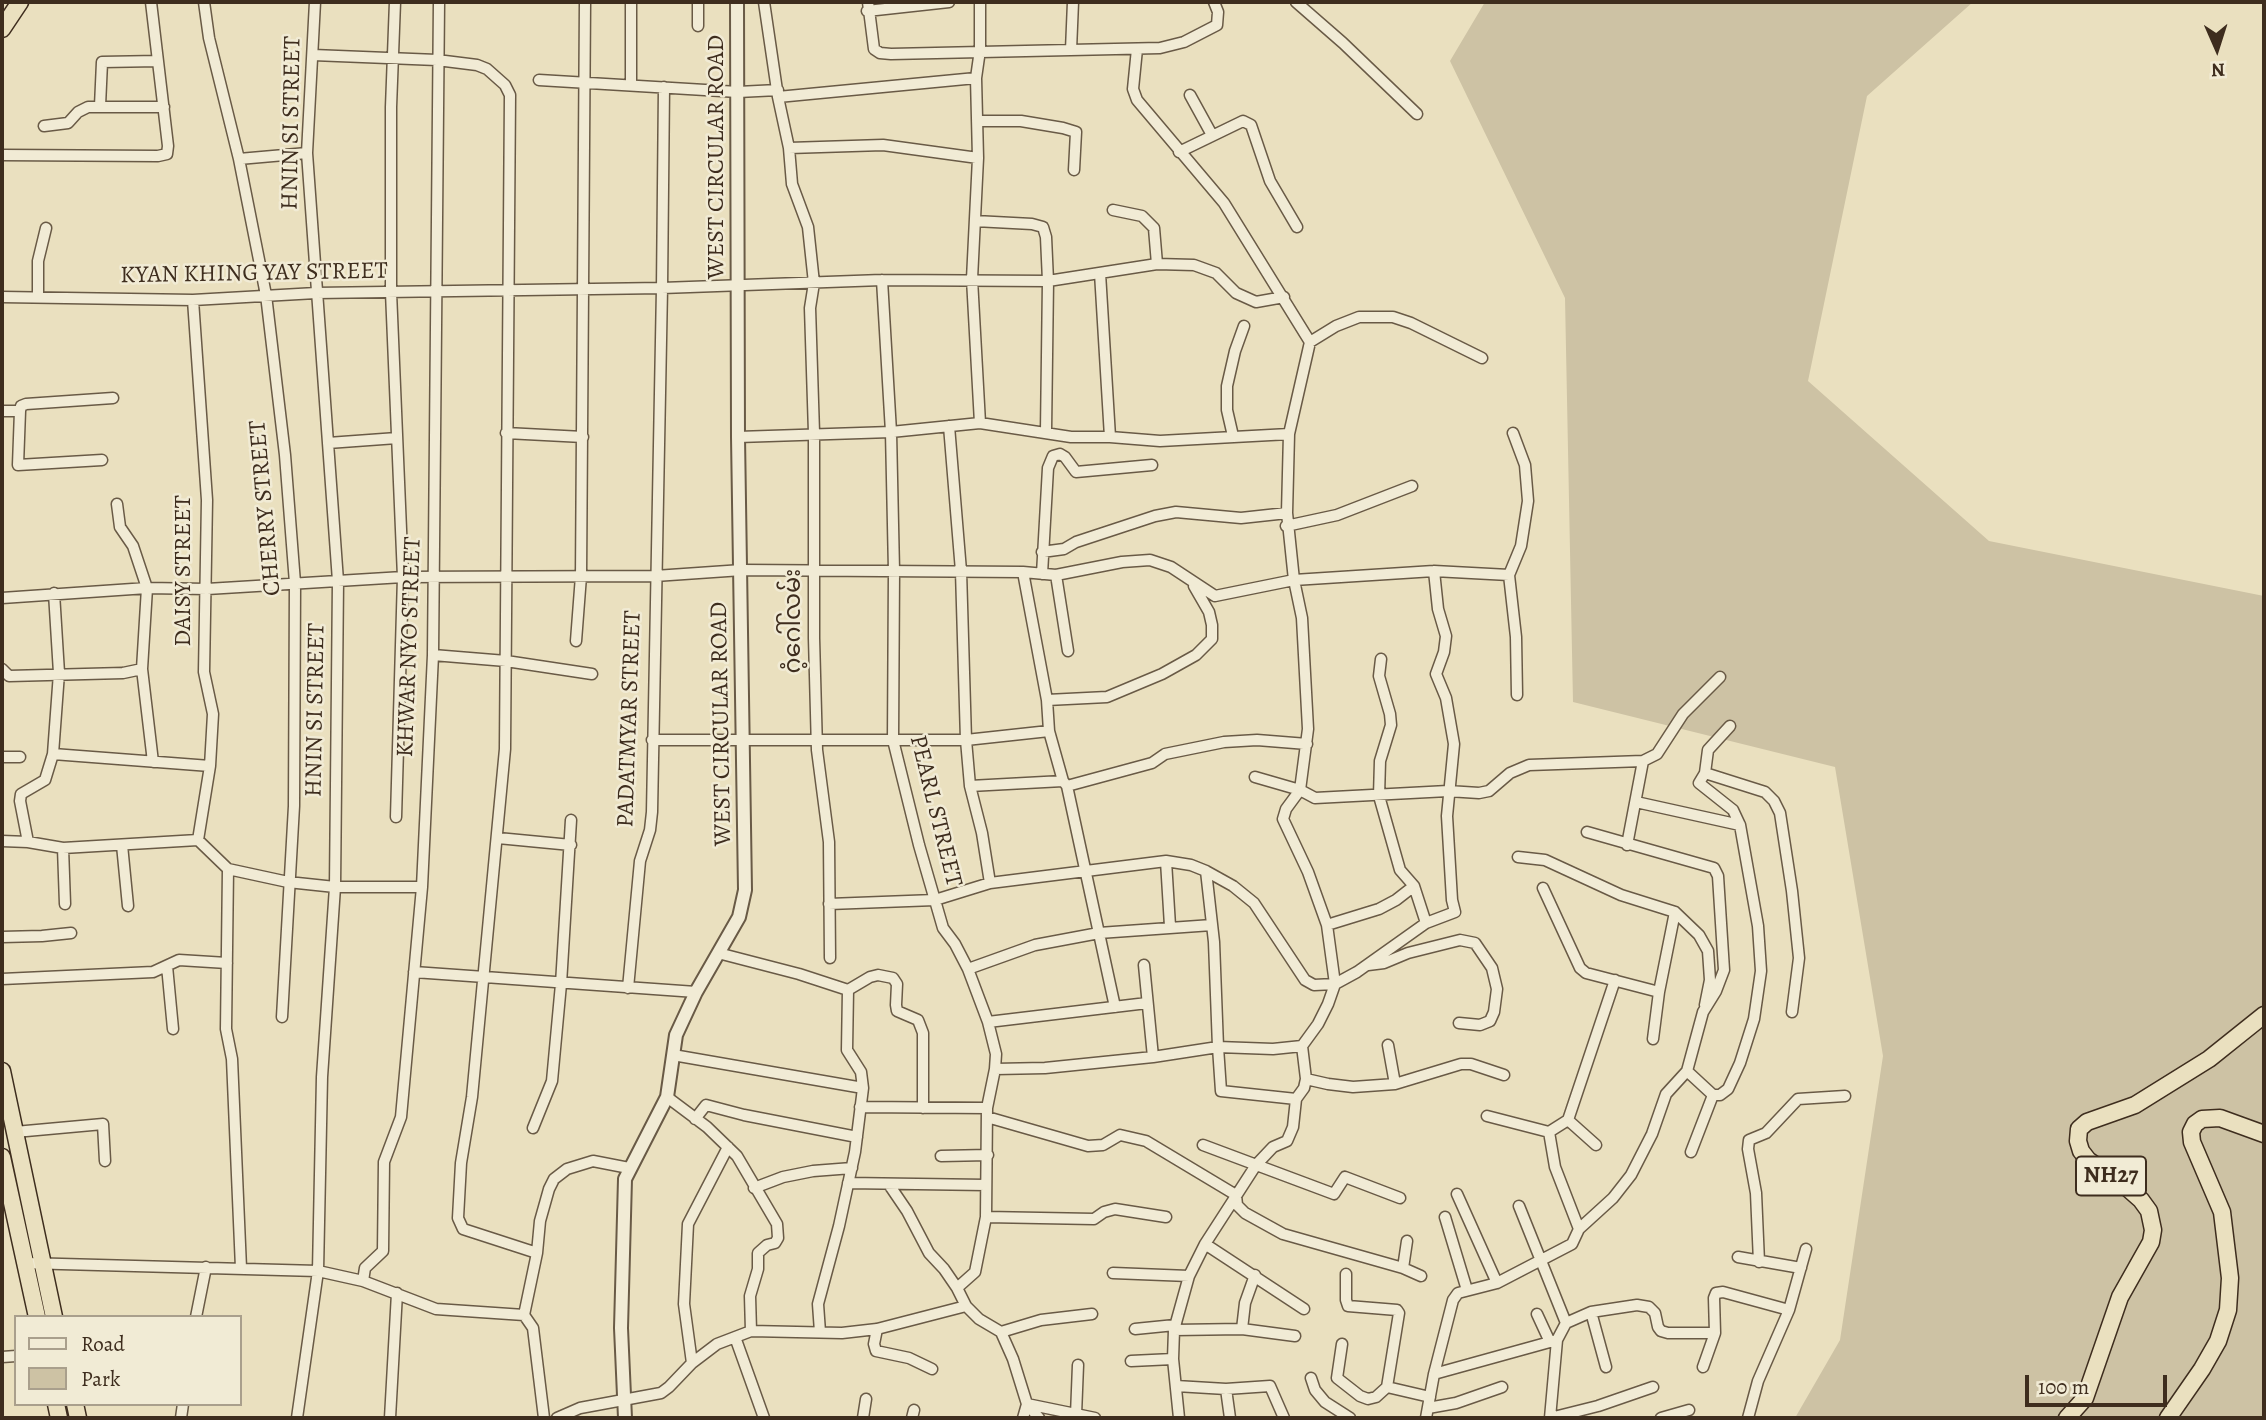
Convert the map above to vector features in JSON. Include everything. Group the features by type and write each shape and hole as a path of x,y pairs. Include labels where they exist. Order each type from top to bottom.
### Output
{"highway":[{"path":"2,29 20,2"},
{"name":"NH27","path":"2067,1418 2077,1409 2091,1386 2101,1347 2120,1297 2151,1242 2153,1230 2149,1211 2141,1200 2096,1167 2081,1151 2079,1129 2087,1122 2135,1105 2209,1059 2264,1015"},
{"path":"2,1072 4,1093 15,1132 54,1315"},
{"path":"2168,1418 2203,1369 2218,1341 2228,1310 2230,1278 2222,1212 2192,1142 2191,1132 2195,1124 2202,1119 2220,1118 2264,1135"},
{"path":"2,1161 37,1315"}],"street":[{"path":"2,155 167,154 151,2"},
{"name":"CHERRY STREET","path":"204,2 209,38 239,159 266,295 285,455 295,583 294,806 282,1017"},
{"name":"HNIN SI STREET","path":"297,1418 318,1270 321,1077 335,887 338,581 307,153 315,2"},
{"path":"395,2 391,292 403,577 396,817"},
{"name":"KHWAR NYO STREET","path":"363,1281 365,1268 383,1251 384,1162 401,1117 422,887 434,577 439,2"},
{"path":"576,641 581,576 583,437 585,2"},
{"path":"631,2 632,84"},
{"path":"698,2 698,26"},
{"name":"WEST CIRCULAR ROAD","path":"625,1418 621,1328 625,1179 667,1097 676,1035 696,992 739,916 746,890 738,437 737,2"},
{"name":"ဂံ့ဂေါ်လမ်း","path":"764,2 789,148 792,184 808,227 814,283 810,308 816,570 814,638 817,741 829,842 830,958"},
{"path":"949,2 868,7 874,49 880,53 1160,48 1184,42 1217,24 1218,12 1214,2"},
{"path":"980,2 980,50 976,78 978,158 972,279 980,423"},
{"path":"1071,50 1073,2"},
{"path":"1296,2 1417,114"},
{"path":"1137,49 1134,95 1223,203 1310,342 1289,433 1286,526 1302,618 1308,729 1300,790 1286,809 1283,819 1308,872 1327,925 1335,984 1318,1024 1303,1046 1306,1079 1304,1088 1296,1099 1293,1127 1287,1141 1273,1147 1256,1165 1205,1244 1189,1276 1175,1328 1173,1359 1179,1418"},
{"path":"313,55 438,60 477,65 486,69 509,91 505,749 472,1097 461,1163 458,1218 464,1229 537,1253"},
{"path":"100,106 102,62 158,61"},
{"path":"539,79 778,94 976,78"},
{"name":"PADATMYAR STREET","path":"628,988 640,860 650,830 664,87"},
{"path":"1190,95 1212,135"},
{"path":"44,126 68,123 78,112 100,106 164,107"},
{"path":"977,121 1021,121 1076,132 1074,170"},
{"path":"1179,152 1243,121 1251,125 1270,181 1297,227"},
{"path":"789,148 883,145 978,158"},
{"path":"239,159 307,153"},
{"path":"1113,210 1142,216 1154,228 1157,264"},
{"path":"975,222 1032,224 1043,227 1048,281 1045,431"},
{"path":"38,297 38,261 46,228"},
{"name":"KYAN KHING YAY STREET","path":"2,297 193,300 316,293 662,288 882,280 1048,281 1157,264 1194,265 1216,273 1236,293 1256,302 1284,297"},
{"path":"1100,274 1110,437"},
{"name":"PEARL STREET","path":"882,280 891,432 894,571 892,740 943,928 956,944 968,969 988,1023 996,1054 987,1112 986,1217 975,1272 957,1288"},
{"name":"DAISY STREET","path":"193,300 207,500 204,673 213,714 210,766 198,840"},
{"path":"1310,342 1336,326 1359,317 1393,317 1482,358"},
{"path":"1233,436 1227,410 1227,386 1244,326"},
{"path":"102,460 18,466 20,411 21,406 26,404 113,398"},
{"path":"2,411 20,411"},
{"path":"738,437 891,432 980,423 1071,437 1160,441 1289,433"},
{"path":"949,426 961,571 970,786 982,833 989,883"},
{"path":"506,433 583,437"},
{"path":"1513,433 1525,465 1528,500 1521,546 1509,575 1516,637 1517,695"},
{"path":"328,443 397,438"},
{"path":"1042,574 1048,468 1053,456 1060,454 1065,457 1076,472 1152,465"},
{"path":"1286,526 1336,515 1412,486"},
{"path":"117,504 120,527 133,546 147,588 142,669 153,762"},
{"path":"1042,552 1064,549 1076,542 1155,516 1176,512 1241,518 1287,513"},
{"path":"2,598 147,588 207,589 403,577 656,576 741,570 961,571 1056,575 1122,562 1150,560 1171,567 1215,596 1294,580 1434,570 1509,575"},
{"path":"829,904 935,900 989,883 1166,861 1192,865 1233,886 1254,903 1305,980 1314,985 1335,984 1368,965 1426,923 1455,912 1449,858 1448,791 1454,744 1446,698 1436,674 1444,652 1446,636 1438,609 1434,570"},
{"path":"1023,572 1048,699 1049,731 1087,870 1115,1007"},
{"path":"1056,575 1068,651"},
{"path":"1048,699 1107,696 1162,674 1196,655 1212,639 1212,625 1209,612 1193,583"},
{"path":"28,842 21,794 45,779 53,754 60,673 54,593"},
{"path":"432,655 506,661 592,674"},
{"path":"1381,659 1379,676 1391,713 1391,725 1380,761 1378,796 1399,870 1414,886 1426,923"},
{"path":"2,669 9,676 123,673 142,669"},
{"path":"1255,777 1300,790 1315,798 1448,791 1479,793 1489,791 1510,773 1529,765 1643,761 1657,754 1683,714 1720,677"},
{"path":"1686,1071 1713,1095 1720,1095 1728,1089 1740,1063 1754,1019 1761,971 1758,926 1740,825 1733,810 1701,786 1700,780 1705,773 1708,750 1730,726"},
{"path":"652,740 966,740 1049,731"},
{"path":"970,786 1065,783 1152,763 1165,754 1224,742 1257,740 1307,744"},
{"path":"53,754 210,766"},
{"path":"2,757 20,757"},
{"path":"1627,845 1643,761"},
{"path":"1705,773 1765,792 1780,813 1792,891 1798,958 1792,1012"},
{"path":"1636,802 1740,825"},
{"path":"533,1128 552,1081 572,821"},
{"path":"1587,832 1714,868 1718,876 1724,970 1716,991 1703,1012"},
{"path":"498,838 571,845"},
{"path":"2,841 63,848 198,840 228,869 288,882 335,887 422,887"},
{"path":"122,845 128,906"},
{"path":"63,848 65,904"},
{"path":"1502,1387 1427,1413 1453,1300 1458,1293 1497,1283 1572,1244 1579,1229 1613,1198 1630,1175 1652,1134 1666,1094 1686,1071 1710,980 1708,951 1699,934 1675,912 1621,895 1545,860 1518,857"},
{"path":"1166,861 1170,926"},
{"path":"228,869 226,1028 232,1059 241,1268"},
{"path":"1206,871 1214,942 1222,1091 1296,1099"},
{"path":"1327,925 1379,909 1414,886"},
{"path":"1543,888 1580,968 1586,973 1659,992"},
{"path":"1653,1040 1659,992 1675,912"},
{"path":"968,969 1035,945 1099,933 1212,925"},
{"path":"2,937 71,933"},
{"path":"1368,965 1384,963 1408,953 1460,940 1475,943 1492,968 1497,989 1494,1012 1490,1021 1480,1026 1459,1023"},
{"path":"718,953 848,990 878,975 893,978 897,984 897,1011 918,1020 923,1033 923,1108"},
{"path":"2,979 153,972 179,960 226,962"},
{"path":"1144,965 1153,1057"},
{"path":"167,966 173,1029"},
{"path":"414,972 696,992"},
{"path":"1487,1116 1549,1132 1568,1119 1615,980"},
{"path":"820,1332 818,1304 852,1168 863,1088 860,1072 847,1050 848,990"},
{"path":"988,1023 1147,1003"},
{"path":"1388,1045 1395,1084"},
{"path":"995,1069 1045,1068 1218,1047 1273,1049 1303,1046"},
{"path":"673,1055 863,1088"},
{"path":"1306,1079 1353,1087 1395,1084 1461,1064 1471,1064 1504,1075"},
{"path":"1691,1152 1713,1095"},
{"path":"1759,1262 1756,1193 1748,1149 1749,1140 1766,1133 1798,1100 1845,1096"},
{"path":"667,1097 737,1156 776,1224 778,1238 775,1243 767,1245 758,1253 758,1269 750,1296 751,1331"},
{"path":"695,1119 706,1105 857,1138"},
{"path":"860,1107 987,1112 1088,1146 1103,1145 1120,1135 1146,1141 1236,1195"},
{"path":"1568,1119 1596,1145"},
{"path":"15,1132 103,1124 105,1161"},
{"path":"1549,1132 1555,1167 1579,1229"},
{"path":"1203,1145 1334,1194 1345,1177 1400,1198"},
{"path":"692,1363 684,1304 688,1224 728,1147"},
{"path":"941,1156 988,1155"},
{"path":"544,1418 533,1328 524,1315 537,1253 540,1221 554,1179 567,1170 593,1161 629,1168"},
{"path":"754,1188 783,1177 852,1168"},
{"path":"848,1184 986,1185"},
{"path":"890,1186 907,1210 929,1253 944,1269 966,1306 979,1319 1000,1332 1013,1359 1027,1404 1039,1418"},
{"path":"1457,1194 1497,1283"},
{"path":"1236,1195 1237,1205 1245,1213 1283,1234 1403,1268 1421,1276"},
{"path":"1519,1206 1566,1323"},
{"path":"986,1217 1094,1219 1115,1209 1166,1217"},
{"path":"1445,1217 1468,1290"},
{"path":"1403,1268 1407,1241"},
{"path":"1205,1244 1304,1308"},
{"path":"1748,1418 1758,1381 1789,1310 1806,1249"},
{"path":"1738,1257 1801,1268"},
{"path":"25,1264 318,1270 363,1281 436,1309 524,1315"},
{"path":"196,1315 206,1267"},
{"path":"1113,1273 1189,1276"},
{"path":"1342,1345 1337,1378 1368,1399 1376,1397 1387,1387 1399,1313 1397,1310 1348,1306 1346,1274"},
{"path":"1242,1329 1245,1303 1255,1275"},
{"path":"1703,1367 1715,1332 1716,1293 1723,1292 1789,1310"},
{"path":"390,1418 397,1293"},
{"path":"1434,1374 1553,1340 1566,1323 1591,1312 1637,1305 1649,1307 1655,1313 1661,1331 1715,1332"},
{"path":"562,1417 580,1408 661,1393 717,1343 751,1331 842,1333 877,1329 966,1306"},
{"path":"1591,1312 1606,1367"},
{"path":"1000,1332 1041,1320 1092,1314"},
{"path":"1537,1314 1553,1340 1550,1418 1598,1406 1653,1387"},
{"path":"877,1329 874,1344 876,1351 909,1358 932,1369"},
{"path":"1135,1329 1242,1329 1295,1336"},
{"path":"735,1337 765,1418"},
{"path":"1130,1361 1173,1359"},
{"path":"1076,1415 1078,1365"},
{"path":"1311,1378 1315,1390 1325,1402 1350,1418"},
{"path":"1177,1386 1226,1389 1270,1386 1284,1418"},
{"path":"1387,1387 1430,1396"},
{"path":"1226,1389 1230,1418"},
{"path":"863,1418 866,1399"},
{"path":"1027,1404 1095,1418"},
{"path":"1023,1418 1027,1404"},
{"path":"1661,1418 1689,1409"}],"green space":[{"path":"1485,2 1973,2 1867,96 1808,381 1989,541 2264,596 2264,1418 1795,1418 1840,1340 1883,1056 1835,767 1573,702 1565,298 1450,61"}]}
